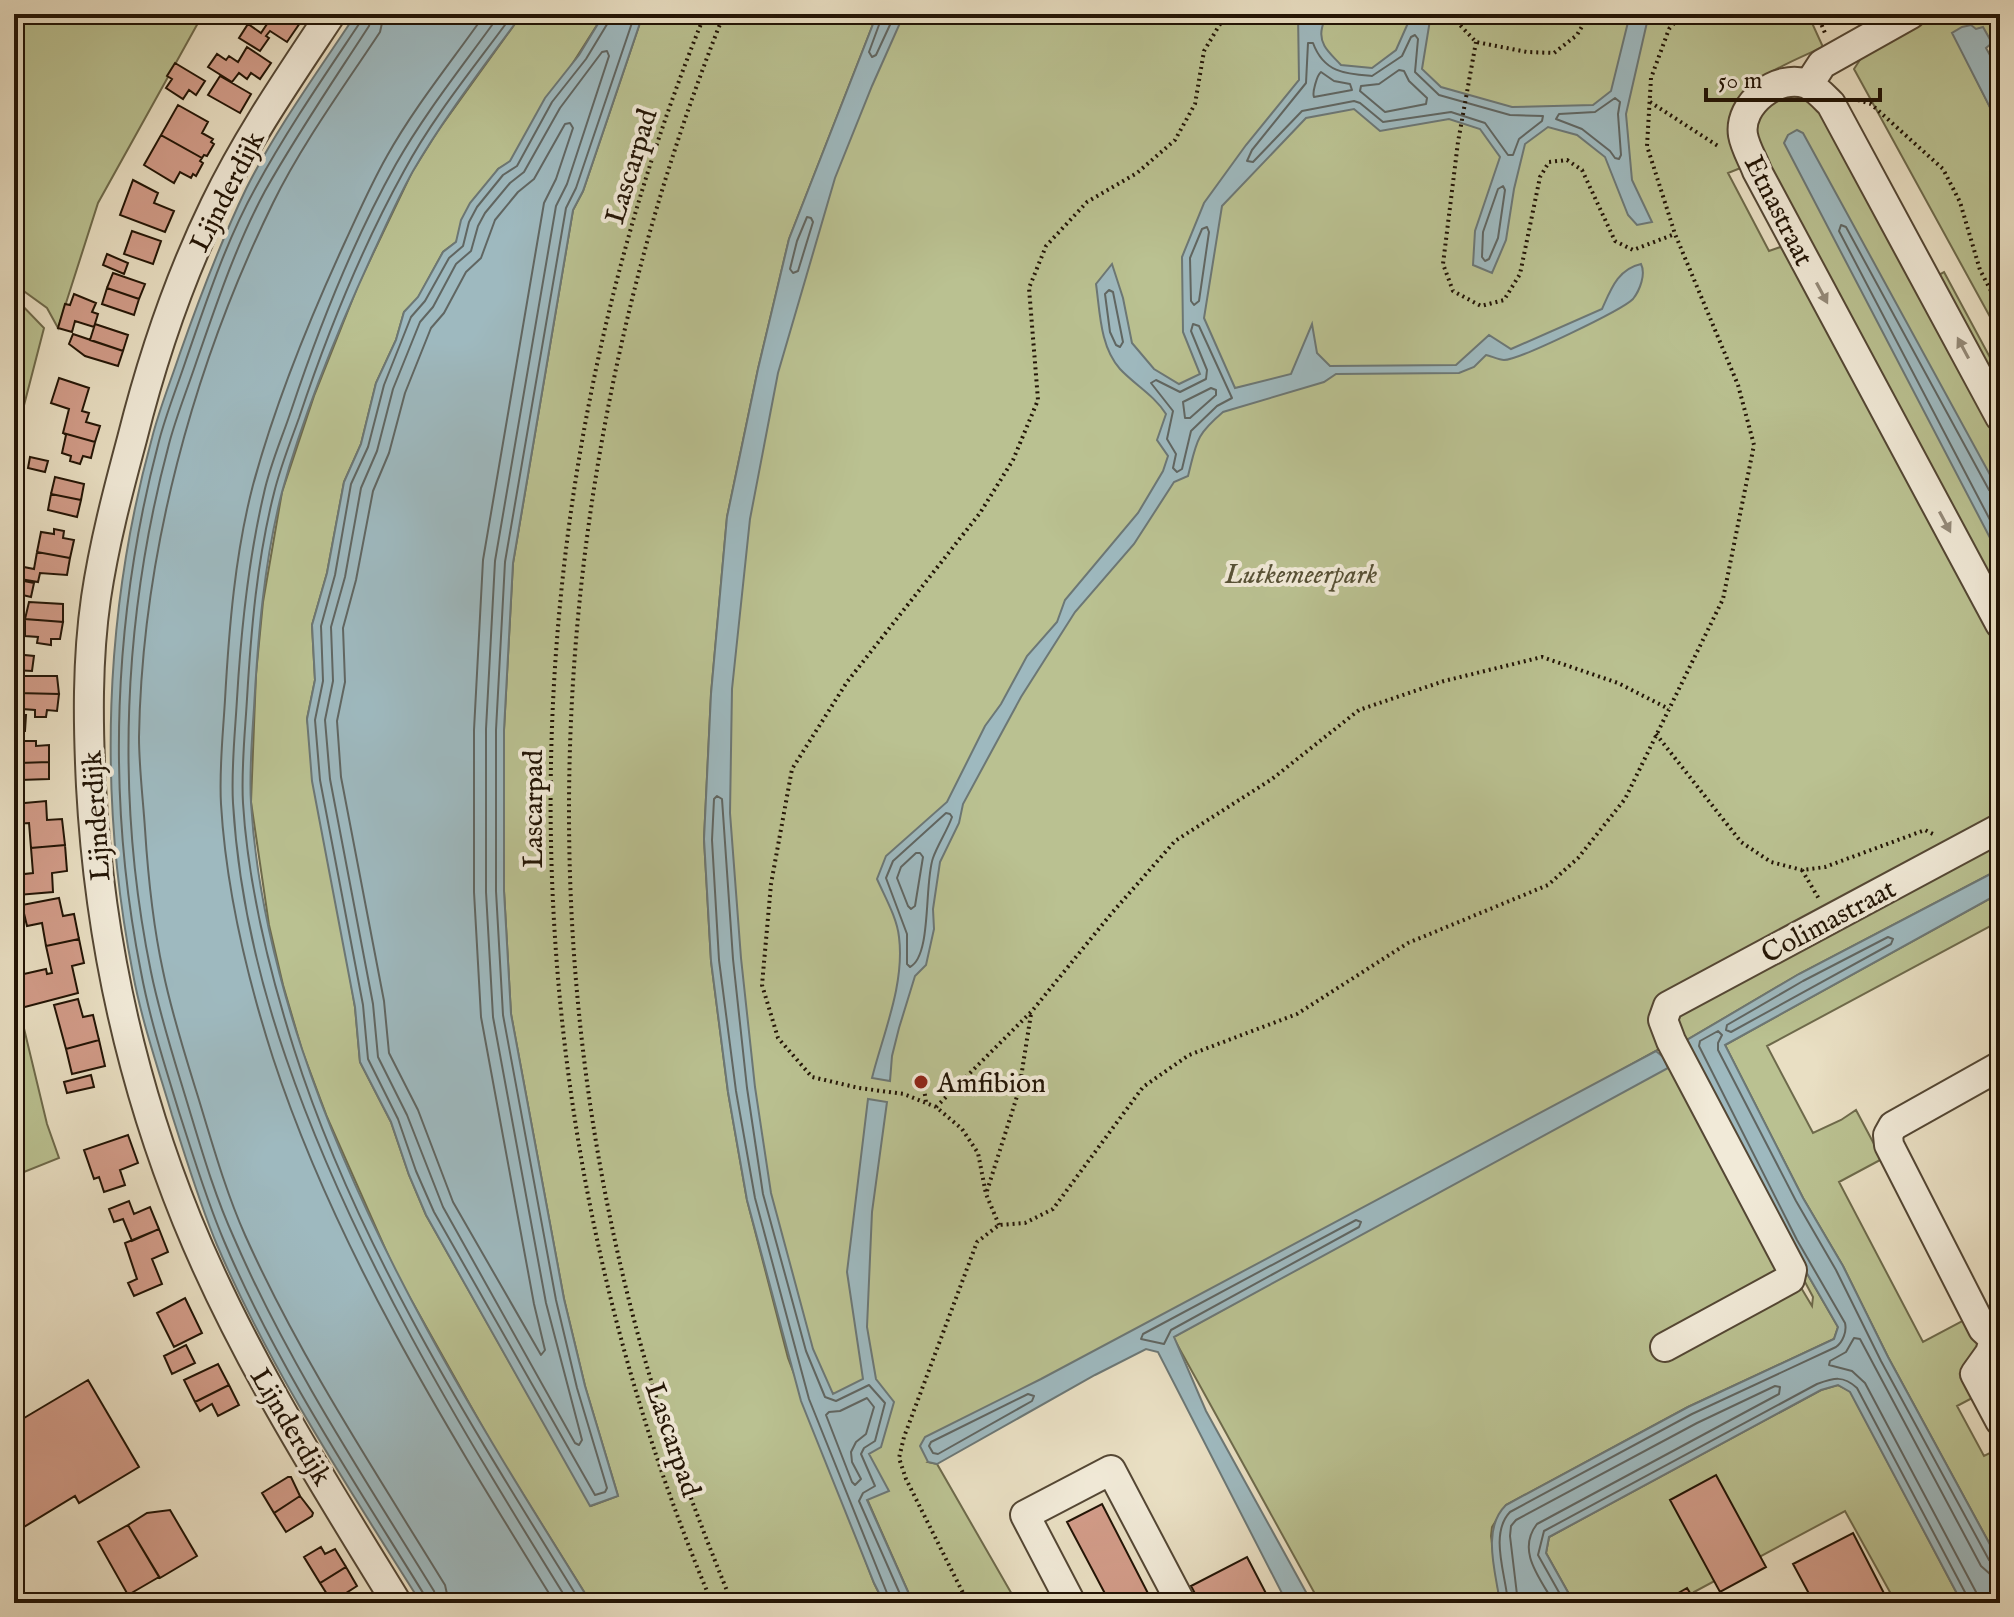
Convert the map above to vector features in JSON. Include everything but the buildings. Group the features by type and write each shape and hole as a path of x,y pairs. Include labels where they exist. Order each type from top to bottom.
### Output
{"street":[{"name":"Lijnderdijk","path":"331,14 248,143 215,204 181,282 149,377 114,503 96,598 90,657 89,741 94,831 113,976 129,1046 166,1167 213,1279 266,1385 397,1603"},
{"path":"1911,14 1822,64 1809,84 1831,104 1842,120 2000,417"},
{"name":"Etnastraat","path":"1809,84 1788,83 1770,88 1751,104 1743,134 1757,171 2000,624"},
{"name":"Colimastraat","path":"1665,1347 1790,1279 1792,1270 1671,1041 1663,1020 1668,1006 2000,828"},
{"path":"2000,1066 1893,1126 1888,1135 1889,1145 1983,1329 1997,1340 1975,1374 2000,1421"},
{"path":"1071,1603 1025,1515 1111,1470 1181,1603"}],"path":[{"name":"Lascarpad","path":"705,14 675,88 640,195 606,322 580,450 568,520 559,607 552,711 551,829 553,936 564,1045 583,1172 635,1389 712,1603"},
{"path":"724,14 692,94 658,200 624,326 598,453 578,609 570,712 568,828 573,935 583,1043 600,1157 622,1266 653,1386 691,1499 732,1603"},
{"path":"999,1225 986,1194 978,1153 962,1129 936,1107 904,1094 812,1077 778,1038 762,985 771,884 792,769 847,682 980,513 1013,460 1038,400 1029,288 1046,246 1087,202 1137,173 1175,140 1195,104 1204,51 1226,14"},
{"path":"1459,14 1459,24 1476,42 1527,52 1554,53 1577,35 1589,14"},
{"path":"968,1603 906,1479 899,1458 904,1437 977,1242 999,1225 1025,1223 1053,1209 1143,1087 1189,1055 1297,1014 1408,943 1548,885 1578,858 1625,799 1723,599 1754,445 1738,385 1675,234 1647,146 1651,78 1669,29 1682,14"},
{"path":"1817,14 1821,23 1838,14"},
{"path":"1476,42 1458,142 1443,264 1453,291 1481,306 1504,300 1520,274 1540,177 1549,162 1567,160 1582,170 1615,241 1633,250 1675,234"},
{"path":"1858,100 1871,104 1943,169 1960,202 1980,270 2000,308"},
{"path":"1650,102 1757,171"},
{"path":"936,1107 1032,1011 1175,841 1272,779 1359,710 1444,681 1542,657 1618,683 1669,709"},
{"path":"1656,734 1741,842 1771,862 1802,870 1825,867 1925,830 1960,849"},
{"path":"1802,870 1830,918"},
{"path":"986,1194 1019,1090 1032,1011"},
{"path":"923,1082 926,1102"}],"green space":[{"path":"14,14 203,14 98,203 58,328 47,308 14,284"},
{"path":"522,14 604,14 510,162 498,169 456,242 443,252 418,298 404,312 396,340 376,383 361,444 344,482 327,573 312,625 315,680 307,719 355,1007 360,1062 391,1122 426,1215 591,1506 618,1496 585,1386 564,1299 511,1014 504,891 504,730 513,563 573,210 583,191 643,14 877,14 789,239 758,369 727,517 711,694 704,839 711,961 728,1092 747,1200 788,1358 884,1603 591,1603 496,1451 396,1273 327,1117 302,1050 269,925 251,802 256,674 263,602 282,492 314,396 359,283 412,172"},
{"name":"Lutkemeerpark","path":"894,14 1822,14 1812,23 1823,47 1771,72 1746,90 1738,100 1734,111 1735,131 1743,167 1728,173 1769,251 1789,244 2000,637 2000,869 1799,974 1687,1040 1790,1244 1838,1327 1834,1339 1688,1407 1506,1505 1492,1527 1491,1536 1500,1603 1320,1603 1173,1337 1676,1062 1812,1306 1813,1297 1672,1032 1661,1002 1668,1044 1151,1330 928,1462 937,1464 1017,1603 913,1603 867,1499 888,1490 808,1377 758,1185 717,797 739,534 819,195"},
{"path":"1938,14 2000,14 1997,20 2000,40 1992,43 1983,28 1953,33 2000,127 2000,335 1854,69 1865,52"},
{"path":"1790,95 1817,100 2000,429 2000,608 1760,160 1756,128 1761,112"},
{"path":"1944,272 2000,376 2000,402 1933,278"},
{"path":"14,297 44,328 22,413 14,460"},
{"path":"2000,893 2000,921 1767,1046 1813,1133 1856,1110 1882,1159 1839,1182 1923,1342 1966,1319 1984,1351 1976,1396 1957,1406 1984,1456 2000,1448 2000,1563 1888,1357 1843,1266 1803,1198 1725,1045"},
{"path":"14,987 47,1124 59,1158 14,1176"},
{"path":"1838,1385 1850,1391 1962,1603 1896,1603 1845,1511 1694,1592 1699,1603 1574,1603 1546,1553 1549,1537 1821,1390"}],"water":[{"path":"356,14 522,14 438,130 403,190 336,338 291,461 271,545 258,654 250,779 257,865 276,959 302,1049 360,1195 430,1335 591,1603 421,1603 286,1383 217,1245 172,1115 146,1027 122,907 114,840 111,704 124,570 152,438 202,292 246,189 284,122"},
{"path":"604,14 643,14 583,191 573,210 513,563 504,730 504,891 511,1014 564,1299 585,1386 618,1496 590,1506 426,1215 391,1122 360,1062 355,1007 312,781 307,719 315,680 312,625 327,573 344,482 361,444 376,383 396,340 404,312 418,297 443,252 456,242 461,220 470,203 498,169 510,161 545,98 579,55"},
{"path":"877,14 904,14 835,178 778,373 750,519 732,689 730,813 741,958 755,1087 771,1193 813,1349 833,1394 863,1379 847,1272 868,1099 887,1102 872,1212 867,1327 876,1379 894,1402 881,1447 869,1454 889,1491 867,1500 913,1603 884,1603 801,1401 747,1200 728,1092 711,961 704,839 711,694 727,517 758,369 789,239"},
{"path":"1298,14 1324,14 1322,39 1326,49 1341,65 1372,68 1396,50 1412,14 1431,14 1422,69 1441,87 1512,107 1593,105 1611,91 1630,14 1651,14 1626,114 1632,180 1652,222 1637,225 1628,215 1605,157 1577,135 1548,127 1525,144 1506,240 1492,273 1473,265 1475,231 1500,157 1480,129 1449,119 1380,131 1354,109 1306,118 1222,206 1204,318 1235,388 1291,374 1312,324 1317,353 1330,366 1456,365 1489,335 1511,349 1602,309 1621,275 1641,264 1643,277 1640,287 1625,305 1549,344 1513,358 1502,360 1486,355 1474,367 1459,373 1336,374 1324,382 1223,412 1207,427 1196,447 1188,476 1174,482 1134,544 1075,612 1021,697 963,804 959,823 940,862 933,909 934,929 926,965 915,976 892,1056 890,1081 872,1078 899,973 896,922 877,879 886,856 947,802 985,726 1001,704 1027,656 1057,622 1065,600 1138,513 1163,471 1168,456 1157,440 1166,414 1120,369 1108,350 1096,284 1112,264 1132,343 1154,369 1179,384 1200,374 1183,332 1182,257 1204,203 1299,80"},
{"path":"1971,25 1976,29 1983,27 1992,43 1986,48 2000,73 2000,127 1952,33"},
{"path":"1797,130 1803,133 2000,493 2000,557 1784,143 1788,135"},
{"path":"2000,869 2000,893 1725,1045 1803,1198 1843,1266 1888,1357 2000,1563 2000,1603 1962,1603 1850,1392 1838,1385 1821,1390 1549,1537 1546,1553 1574,1603 1500,1603 1492,1539 1498,1515 1506,1505 1688,1407 1834,1339 1838,1327 1790,1244 1687,1040 1799,974"},
{"path":"1656,1051 1668,1068 1174,1337 1206,1411 1312,1603 1287,1603 1158,1352 1146,1349 937,1464 928,1462 920,1446 925,1437 1041,1379"}],"place":[{"name":"Amfibion","path":"921,1082"}]}
